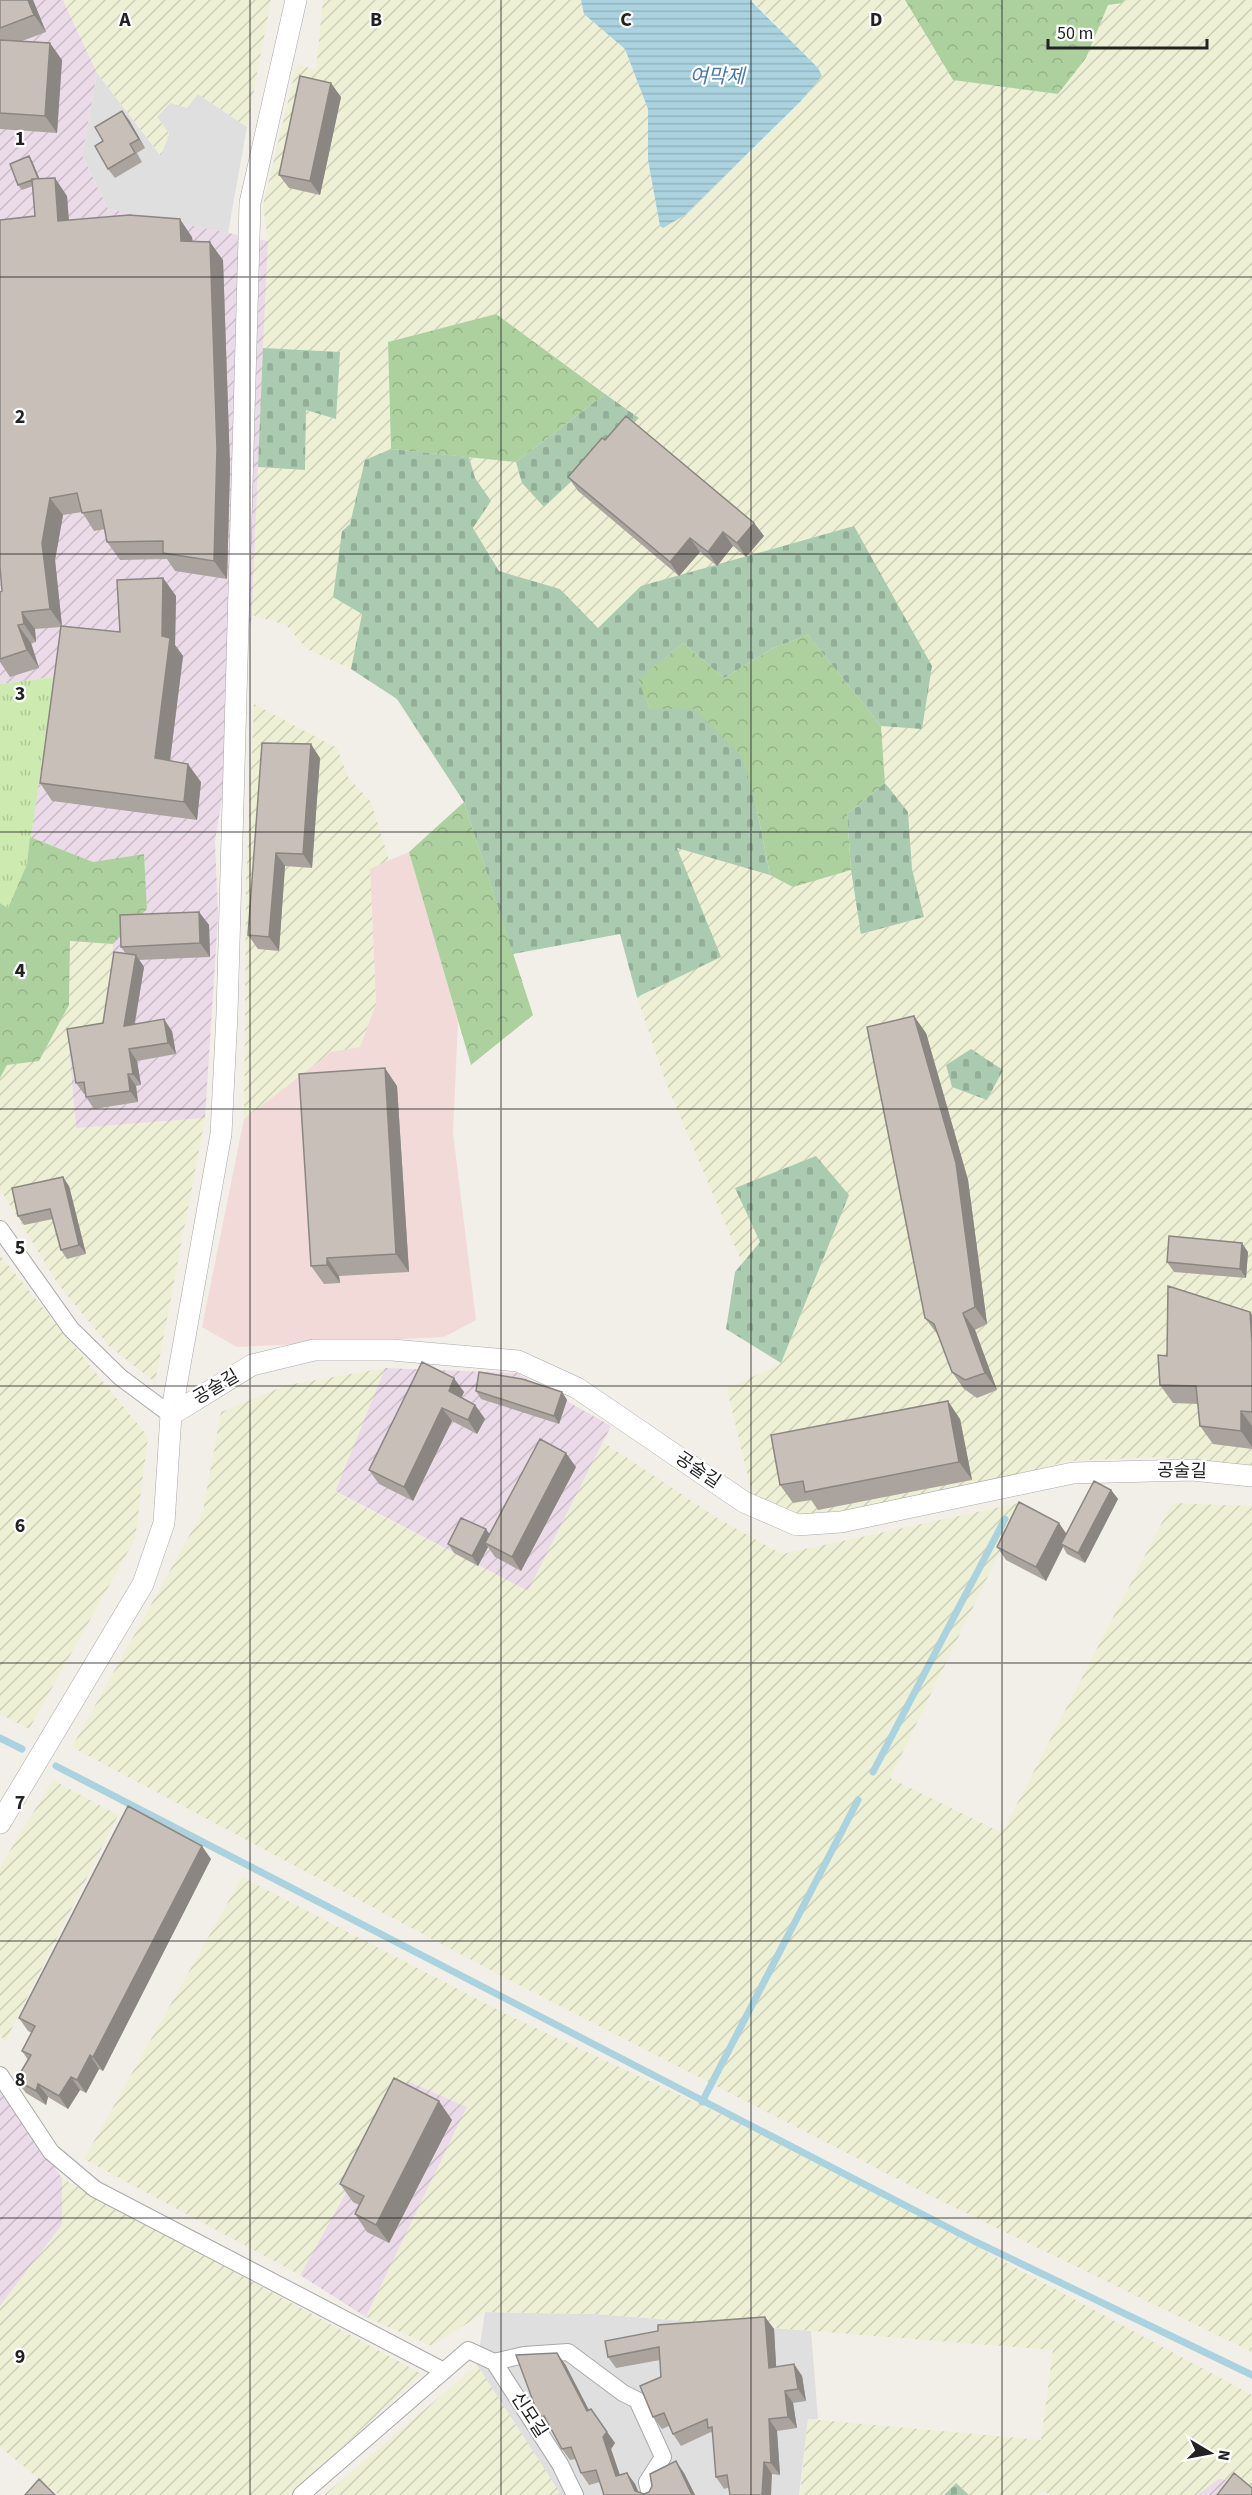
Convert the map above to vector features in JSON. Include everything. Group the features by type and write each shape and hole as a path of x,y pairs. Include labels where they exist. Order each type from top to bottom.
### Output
{"street":[{"path":"0,1823 143,1584 164,1523 171,1414 221,1134 227,1014 250,203 296,0"},
{"path":"0,1229 71,1329 120,1377 171,1414"},
{"name":"공술길","path":"171,1414 252,1365 314,1350 392,1350 518,1361 577,1388 744,1502 797,1525 841,1522 1073,1473 1192,1470 1252,1476"},
{"path":"0,2075 51,2152 95,2189 444,2372"},
{"path":"301,2495 468,2350 494,2362 524,2355 568,2352 623,2393 637,2400 663,2457 647,2482 650,2495"},
{"name":"신모길","path":"494,2362 560,2464 575,2495"}],"shaded area":[{"path":"0,0 63,0 97,73 82,155 108,209 268,241 252,615 215,841 218,916 205,1118 76,1129 68,1038 104,1026 113,944 147,909 144,854 93,862 30,837 53,677 0,684"},
{"path":"97,73 160,155 169,134 157,117 170,103 198,94 247,127 228,233 108,209 82,155"},
{"path":"409,852 458,1021 453,1133 476,1320 444,1337 237,1347 202,1327 244,1119 331,1051 376,1004 370,868"},
{"path":"385,1368 517,1373 611,1426 528,1591 335,1491"},
{"path":"408,2081 467,2107 366,2317 300,2275"},
{"path":"0,2091 62,2178 62,2225 0,2306"},
{"path":"485,2312 596,2314 811,2331 818,2419 808,2419 799,2495 555,2495 559,2492 477,2365"},
{"path":"1219,2478 1252,2489 1252,2495 1197,2495"}],"green space":[{"path":"63,0 271,0 247,127 198,94 187,108 170,103 157,117 169,134 161,156 97,73"},
{"path":"323,0 581,0 584,14 625,49 648,109 648,160 660,226 685,215 800,102 774,22 750,0 905,0 953,80 1086,58 1108,5 1122,3 1124,0 1252,0 1252,1466 1157,1457 1067,1461 978,1487 800,1519 753,1498 727,1389 781,1363 849,1195 736,1188 760,1242 742,1263 666,1083 637,997 720,956 676,848 770,875 793,886 851,870 862,934 924,917 912,869 908,812 885,783 881,726 922,728 641,586 598,628 560,589 500,571 473,527 491,501 475,478 469,457 516,462 522,483 639,418 496,314 388,342 391,449 365,460 350,524 342,531 333,596 362,614 351,669 307,649 286,625 252,615 258,467 305,470 306,409 335,419 340,353 263,348 268,241 263,205 297,64 316,70","holes":["1002,1070 987,1100 952,1087"]},
{"path":"905,0 1124,0 1122,3 1108,5 1086,58 1058,94 953,80"},
{"path":"496,314 605,394 516,462 391,449 388,342"},
{"path":"263,348 340,352 336,419 306,410 305,470 258,467"},
{"path":"605,394 639,418 544,507 522,483 516,462"},
{"path":"391,449 469,457 475,478 491,501 473,528 499,571 560,589 598,628 641,586 854,526 932,666 922,729 881,726 808,635 773,648 724,678 683,643 638,680 650,709 695,709 742,757 756,805 770,875 677,848 721,957 637,997 620,934 513,954 464,802 397,699 351,669 362,614 333,597 342,531 350,524 365,460"},
{"path":"808,635 881,726 885,783 847,814 851,870 793,887 770,875 756,805 695,709 650,709 637,680 683,643 724,678 773,648"},
{"path":"54,677 27,864 8,908 0,903 0,684"},
{"path":"254,704 337,748 348,777 371,802 389,860 370,869 376,1004 360,1047 331,1052 244,1119 246,882"},
{"path":"885,783 908,812 912,869 924,917 861,934 851,870 847,814"},
{"path":"464,802 533,1015 471,1065 409,852"},
{"path":"30,837 93,862 144,854 147,909 113,944 70,941 69,1005 39,1061 7,1065 0,1078 0,903 8,908 27,864"},
{"path":"70,941 113,944 104,1026 68,1038 76,1128 205,1118 155,1382 109,1346 58,1284 0,1189 0,1078 7,1065 39,1061 69,1005"},
{"path":"971,1049 1003,1070 987,1100 952,1087 946,1065"},
{"path":"816,1156 849,1195 781,1363 726,1329 735,1272 760,1242 735,1188"},
{"path":"0,1255 148,1437 135,1539 29,1729 0,1714"},
{"path":"385,1368 335,1492 528,1591 603,1442 719,1519 782,1554 1024,1502 890,1778 1002,1833 1172,1503 1252,1506 1252,2352 925,2193 496,1973 72,1747 203,1511 221,1412 287,1385"},
{"path":"53,1780 118,1815 5,2042 0,2034 0,1867"},
{"path":"242,1877 508,2015 797,2150 1252,2395 1252,2489 1220,2478 1197,2495 1051,2495 1043,2491 1039,2495 969,2495 956,2483 944,2495 800,2495 808,2419 1041,2440 1053,2350 596,2314 485,2312 432,2346 366,2317 467,2107 408,2081 300,2275 84,2159"},
{"path":"62,2178 422,2374 289,2495 59,2495 0,2447 0,2306 62,2225"},
{"path":"477,2365 560,2493 555,2495 324,2495"},
{"path":"956,2483 969,2495 944,2495"}],"water":[{"name":"여막제","path":"581,0 750,0 818,68 822,76 800,102 685,215 663,228 660,226 648,160 648,109 625,49 584,14"}],"building":[{"path":"0,0 28,0 34,15 0,28"},
{"path":"0,40 50,43 45,116 0,113"},
{"path":"300,76 331,83 310,181 279,175"},
{"path":"122,111 139,139 130,144 135,153 108,169 95,146 103,141 95,127"},
{"path":"29,156 38,178 18,185 10,164"},
{"path":"55,178 58,221 129,215 180,219 181,241 210,242 217,449 214,561 163,553 163,541 107,542 101,510 82,513 77,493 50,498 42,543 50,609 22,612 24,624 18,625 27,650 0,659 0,592 2,591 0,567 0,220 35,216 32,179"},
{"path":"626,416 754,523 737,543 723,532 708,552 690,538 670,562 568,477 602,438 605,440"},
{"path":"163,578 162,636 170,638 155,758 188,764 184,802 40,783 61,626 120,632 117,580"},
{"path":"262,743 311,744 303,854 276,853 269,937 248,935"},
{"path":"199,912 200,943 121,947 120,915"},
{"path":"114,952 136,955 124,1026 164,1019 168,1043 129,1049 133,1074 128,1074 130,1091 86,1097 84,1082 76,1083 67,1029 103,1023"},
{"path":"914,1016 956,1163 975,1307 963,1313 985,1373 965,1380 952,1372 934,1324 925,1318 867,1027"},
{"path":"385,1068 396,1254 327,1258 327,1265 311,1266 299,1074"},
{"path":"63,1177 79,1245 61,1250 50,1209 18,1216 12,1188"},
{"path":"1169,1236 1242,1243 1240,1269 1167,1262"},
{"path":"1168,1286 1250,1312 1252,1412 1241,1411 1241,1431 1200,1426 1196,1386 1160,1385 1158,1355 1167,1356"},
{"path":"422,1362 454,1378 449,1391 475,1405 468,1420 442,1408 404,1487 369,1470"},
{"path":"479,1372 522,1379 562,1392 554,1416 476,1391"},
{"path":"948,1401 959,1462 805,1492 803,1481 780,1485 771,1435"},
{"path":"540,1439 566,1453 512,1557 485,1543"},
{"path":"1094,1481 1111,1490 1078,1553 1061,1544"},
{"path":"1019,1502 1059,1523 1036,1567 997,1547"},
{"path":"461,1518 486,1529 472,1556 448,1544"},
{"path":"128,1806 202,1846 93,2057 90,2055 77,2080 71,2077 59,2096 38,2084 36,2091 16,2080 31,2055 22,2051 35,2026 19,2018"},
{"path":"394,2078 439,2101 376,2225 355,2214 364,2196 340,2184"},
{"path":"765,2317 769,2368 794,2364 798,2389 785,2391 788,2417 769,2419 771,2463 764,2462 762,2495 730,2495 727,2475 716,2477 712,2427 708,2428 707,2419 673,2434 664,2413 653,2417 640,2386 661,2377 659,2347 608,2357 605,2341 658,2331 658,2325"},
{"path":"557,2353 587,2411 591,2409 607,2432 603,2437 616,2476 627,2473 635,2491 644,2494 649,2492 652,2486 650,2474 676,2461 692,2495 604,2495 596,2470 581,2473 571,2447 562,2449 544,2416 542,2417 536,2409 516,2355"},
{"path":"1234,2473 1252,2488 1252,2495 1217,2495"},
{"path":"39,2479 55,2495 25,2495"}],"waterway":[{"path":"873,1772 1005,1519"},
{"path":"0,1738 22,1749"},
{"path":"56,1766 974,2241 1252,2375"},
{"path":"702,2102 858,1800"}]}
